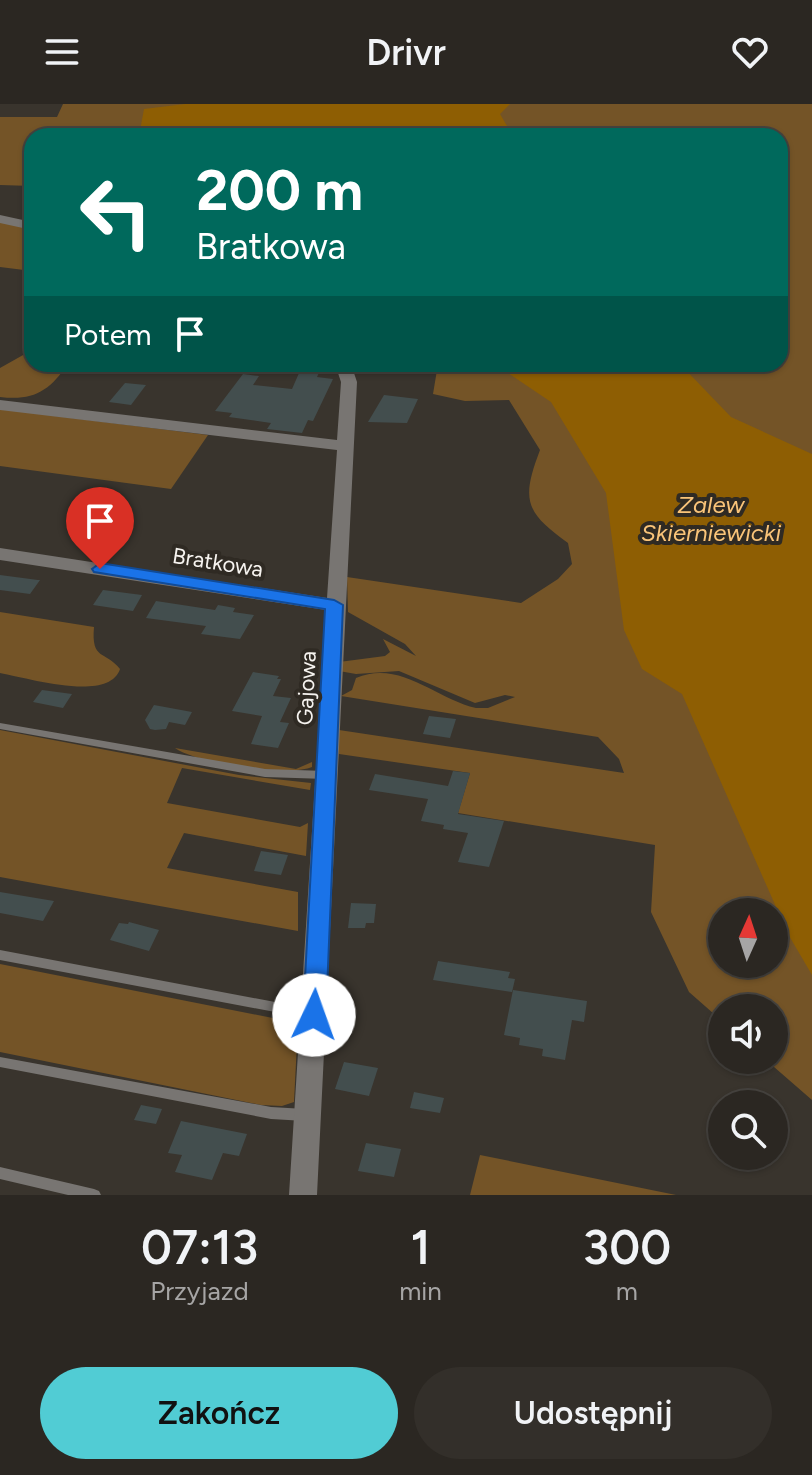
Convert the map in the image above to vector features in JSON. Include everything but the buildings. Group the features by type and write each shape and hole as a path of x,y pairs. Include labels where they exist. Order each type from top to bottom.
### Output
{"street":[{"path":"0,219 24,224"},
{"name":"Gajowa","path":"303,1195 349,382 346,372"},
{"path":"0,405 345,446"},
{"name":"Bratkowa","path":"0,554 334,605"}],"lane":[{"path":"0,726 245,770 286,775 326,775"},
{"path":"0,955 314,1015"},
{"path":"0,1062 271,1113 308,1115"},
{"path":"0,1173 94,1195"}],"shaded area":[{"path":"63,104 812,104 812,1100 782,1074 788,1074 788,994 708,994 708,1009 689,992 651,912 655,845 458,813 470,773 339,754 339,730 624,773 619,759 598,737 341,696 352,690 356,678 372,673 388,673 418,682 476,708 488,708 515,697 505,695 475,703 399,671 356,674 339,671 339,662 385,656 390,652 383,639 416,656 405,644 348,612 347,577 521,603 558,579 572,564 568,543 543,522 531,504 530,481 540,450 509,400 465,401 433,394 437,372 788,372 788,128 24,128 24,186 0,185 0,117 57,117"},
{"path":"0,221 24,226 24,270 0,267"},
{"path":"24,354 24,372 61,372 40,392 12,398 0,397 0,368"},
{"path":"0,409 208,435 171,489 0,466"},
{"path":"0,612 94,627 97,650 120,669 113,679 101,685 85,687 0,673"},
{"path":"0,730 239,775 311,783 310,790 182,768 167,803 300,827 308,823 306,856 184,833 167,868 298,892 298,931 0,877"},
{"path":"175,748 296,769 312,762 312,767 301,770 284,770 243,767 202,759"},
{"path":"0,964 298,1023 294,1102 282,1106 261,1105 0,1052"},
{"path":"480,1155 676,1195 470,1195"}],"water":[{"path":"185,104 510,104 500,114 508,128 140,128 144,109"},
{"name":"Zalew Skierniewicki","path":"507,372 688,372 731,417 812,454 812,975 788,934 788,898 772,898 682,694 642,669 624,630 606,493 551,402"}],"route":[{"path":"100,569 334,605 314,1015"}]}
